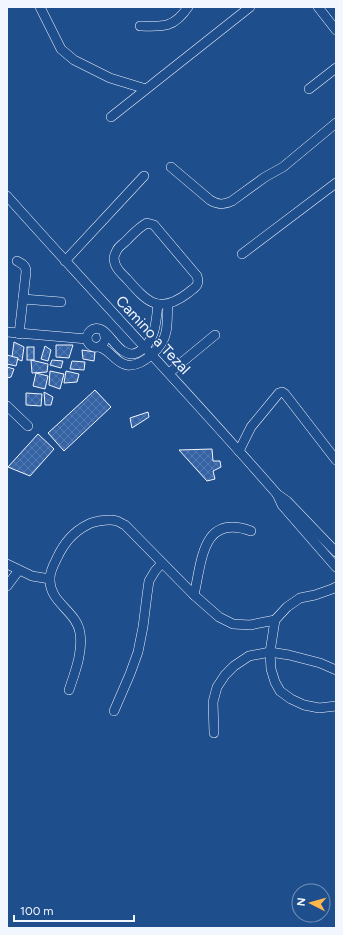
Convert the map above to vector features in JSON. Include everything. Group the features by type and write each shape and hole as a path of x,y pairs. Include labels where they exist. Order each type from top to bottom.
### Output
{"street":[{"path":"40,7 61,49 74,60 110,78 146,89"},
{"path":"140,26 156,27 175,22 188,7"},
{"path":"111,117 250,7"},
{"path":"318,7 336,30"},
{"path":"309,89 336,68"},
{"path":"171,167 215,204 227,204 265,177 283,167 336,123"},
{"path":"65,261 144,176"},
{"path":"242,254 336,183"},
{"name":"Camino a Tezal","path":"7,196 239,451 277,494 282,506 336,567"},
{"path":"147,223 154,225 197,276 198,281 197,286 180,299 163,304 155,303 146,299 136,290 115,265 114,258 116,250 140,226 147,223"},
{"path":"17,261 26,268 19,334"},
{"path":"23,299 61,302"},
{"path":"163,304 166,333 164,338 153,355 137,365 126,365 117,361 105,349 91,346 88,343 88,334 91,330 96,328 101,329 123,351 129,354 136,354 146,347 152,336 163,304"},
{"path":"7,332 87,339"},
{"path":"99,347 103,345 105,341 106,337 104,332"},
{"path":"169,373 215,335"},
{"path":"239,451 251,427 279,393 282,392 336,460"},
{"path":"7,406 28,426"},
{"name":"Camino a Tezal","path":"277,494 288,500 336,552"},
{"path":"69,690 77,666 80,632 74,618 58,601 52,591 50,579 52,566 60,551 71,536 87,524 106,520 116,521 125,525 162,563 219,617 233,624 250,625 275,620"},
{"path":"194,594 206,543 213,534 224,528 235,526 251,531"},
{"path":"114,711 138,652 149,581 162,563"},
{"path":"7,564 32,576 50,579"},
{"path":"7,586 19,570"},
{"path":"336,587 321,593 300,598 287,607 275,620 270,652 271,669 275,682 280,691 291,700 304,705 319,708 336,706"},
{"path":"214,733 214,702 217,687 225,675 234,666 249,656 270,652 289,655 320,663 336,670"}],"building":[{"path":"14,342 24,347 22,361 12,357"},
{"path":"56,345 73,345 69,358 56,357"},
{"path":"45,346 51,350 48,361 41,359"},
{"path":"27,347 34,347 34,360 27,360"},
{"path":"82,350 95,352 94,361 83,359"},
{"path":"7,355 18,358 16,366 7,364"},
{"path":"31,360 48,364 47,372 32,373"},
{"path":"52,360 63,361 61,368 50,365"},
{"path":"72,361 85,362 84,370 70,369"},
{"path":"7,367 14,369 11,377 7,378"},
{"path":"50,371 64,374 60,389 49,385"},
{"path":"66,371 79,374 77,382 64,383"},
{"path":"36,373 48,376 45,389 33,386"},
{"path":"95,390 111,407 64,451 48,433"},
{"path":"44,392 53,397 51,405 45,405"},
{"path":"26,393 42,394 41,406 26,405"},
{"path":"148,412 149,417 132,428 130,418"},
{"path":"38,434 54,449 30,476 8,467"},
{"path":"212,449 213,461 220,461 221,467 213,471 215,479 207,481 179,450"}]}
